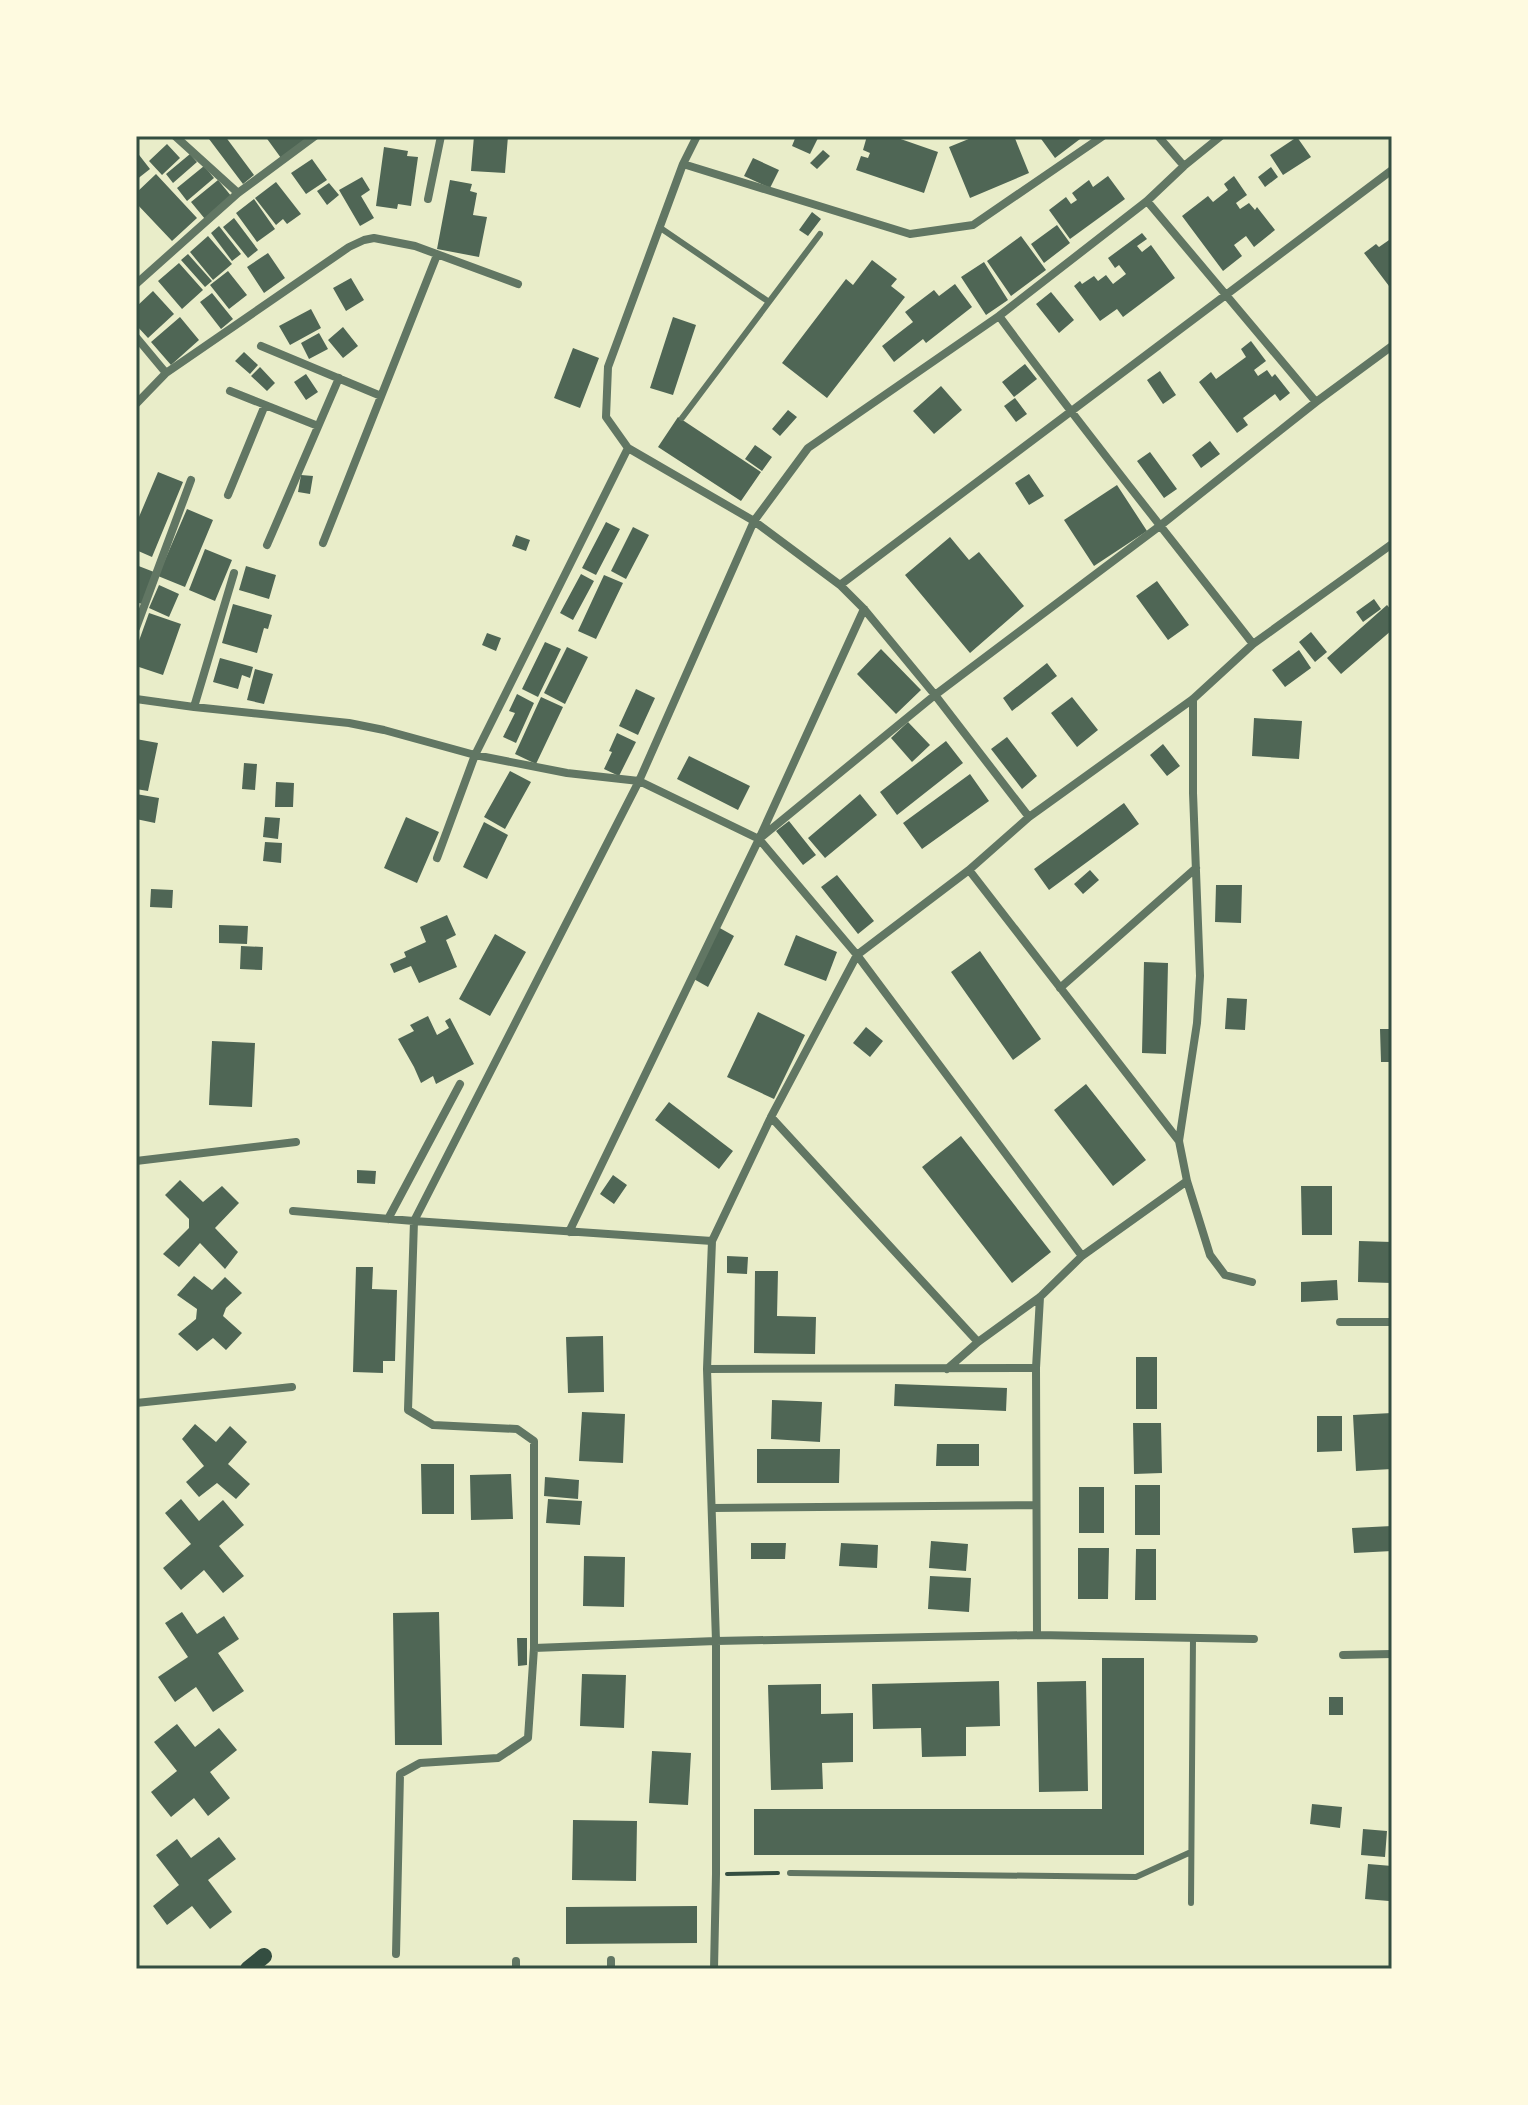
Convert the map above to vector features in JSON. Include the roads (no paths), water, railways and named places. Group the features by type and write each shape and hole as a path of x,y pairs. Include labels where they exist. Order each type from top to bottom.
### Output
{"main road":[{"path":"248,1969 264,1956"}],"street":[{"path":"175,136 238,193"},
{"path":"136,284 238,193 315,136"},
{"path":"428,199 441,136"},
{"path":"697,136 683,164 608,367 606,417 628,448 754,521 840,585 864,609 935,695 1029,817"},
{"path":"683,164 910,234 973,225 1103,136"},
{"path":"1158,136 1184,166"},
{"path":"396,1954 400,1774 420,1763 498,1758 528,1738 534,1648 534,1441 517,1429 433,1425 408,1410 414,1221 639,781 754,521 808,448 999,316 1147,201 1221,136"},
{"path":"840,585 1392,170"},
{"path":"1147,201 1316,402"},
{"path":"136,404 166,373 349,247 364,240 374,238 415,246 518,284"},
{"path":"323,543 437,255"},
{"path":"999,316 1069,412 1253,644"},
{"path":"136,337 166,373"},
{"path":"261,346 381,396"},
{"path":"759,839 935,695 1392,346"},
{"path":"267,545 339,378"},
{"path":"230,391 318,426"},
{"path":"228,495 265,405"},
{"path":"437,858 475,755 628,448"},
{"path":"136,628 191,480"},
{"path":"714,1969 716,1641 707,1369 712,1241 771,1117 857,955 969,870 1029,817 1193,699 1253,644 1392,544"},
{"path":"194,707 234,573"},
{"path":"569,1232 759,839 864,609"},
{"path":"136,699 349,723 475,755 567,773 639,781 759,839 857,955 1082,1256"},
{"path":"1193,699 1200,976 1197,1023 1179,1141 1187,1181 1210,1255 1225,1275 1252,1282"},
{"path":"1060,988 1196,868"},
{"path":"969,870 1179,1141"},
{"path":"388,1219 460,1084"},
{"path":"771,1117 978,1342"},
{"path":"136,1161 296,1142"},
{"path":"946,1369 1040,1297 1082,1256 1187,1181"},
{"path":"293,1211 712,1241"},
{"path":"1037,1635 1036,1368 1040,1297"},
{"path":"1340,1322 1392,1322"},
{"path":"707,1369 1036,1368"},
{"path":"136,1403 292,1387"},
{"path":"713,1508 1036,1505"},
{"path":"534,1648 1037,1635 1254,1639"},
{"path":"1343,1655 1392,1654"}],"lane":[{"path":"659,227 769,302"},
{"path":"682,418 820,234"},
{"path":"1191,1903 1193,1638"},
{"path":"790,1873 1136,1877 1191,1852"}]}
